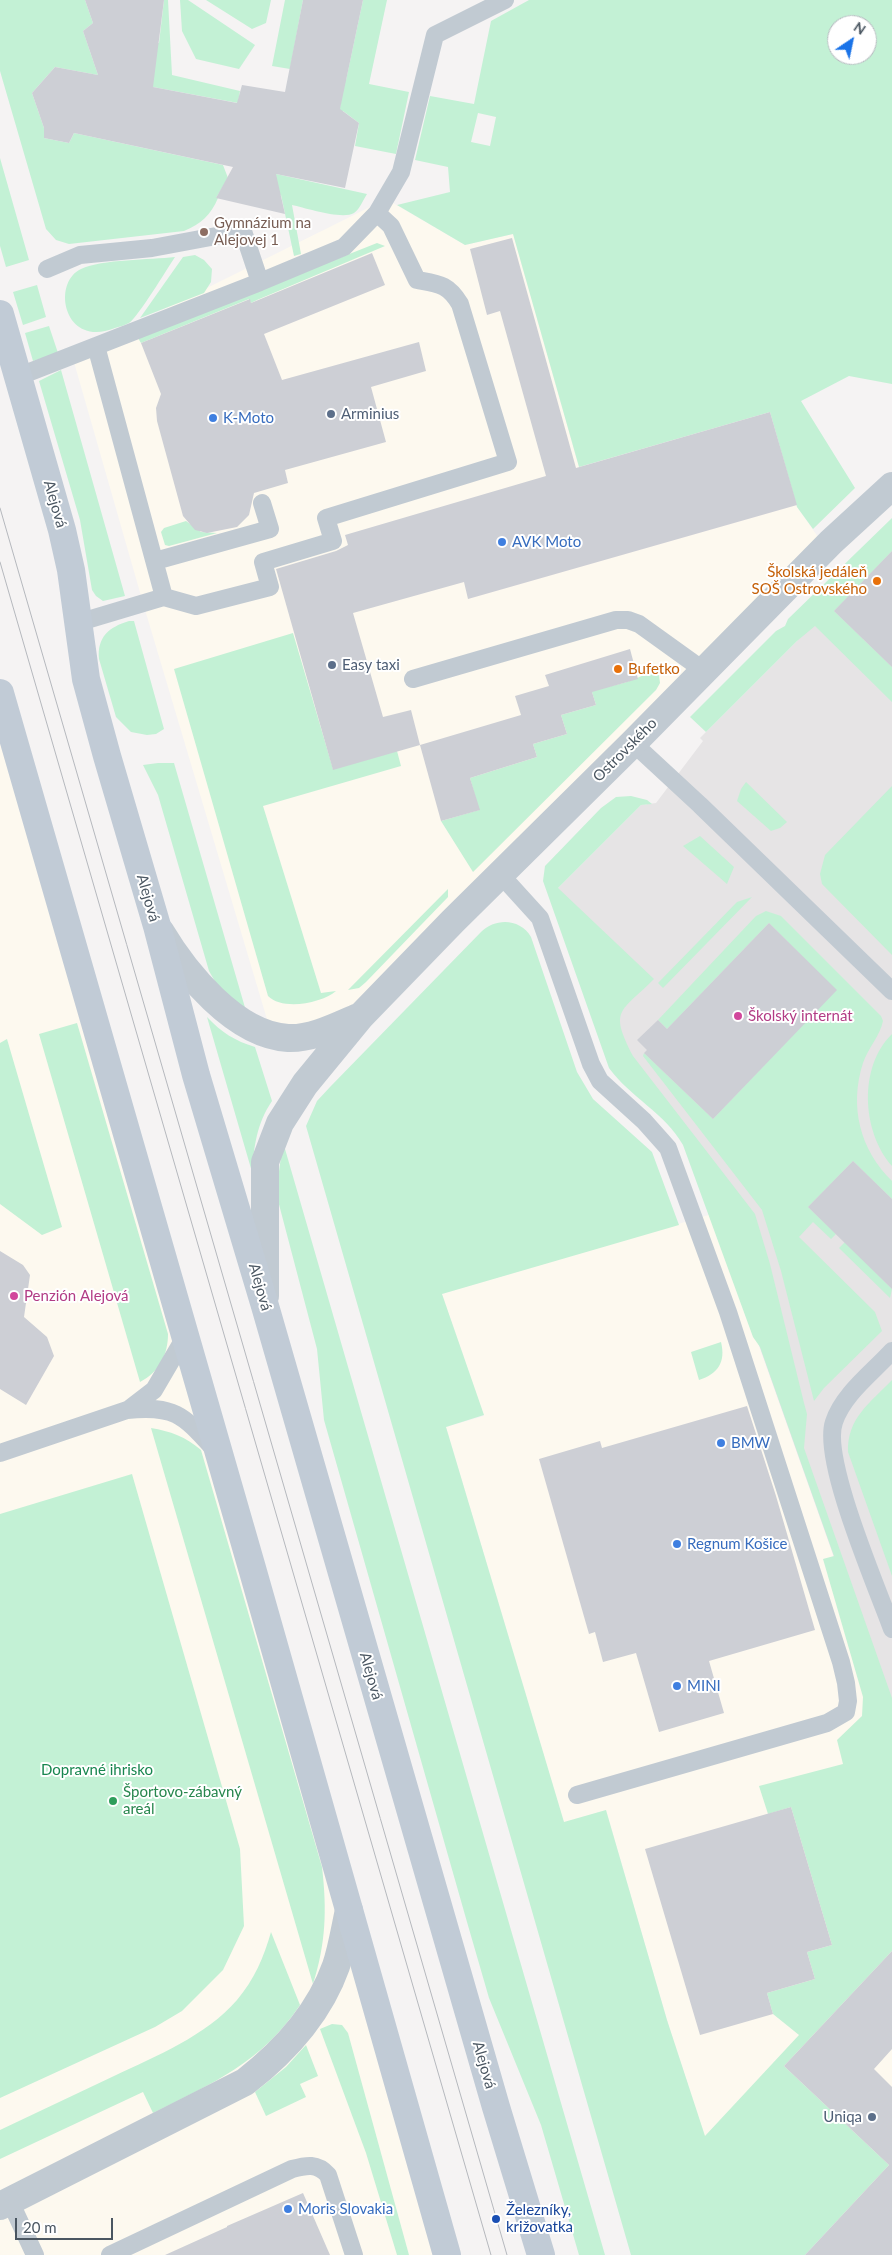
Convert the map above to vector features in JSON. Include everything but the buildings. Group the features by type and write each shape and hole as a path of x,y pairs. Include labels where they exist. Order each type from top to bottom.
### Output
{"street":[{"name":"Alejová","path":"0,314 62,530 71,570 86,679 157,926 196,1075 265,1306 496,2107 541,2255"},
{"name":"Ostrovského","path":"265,1306 265,1162 270,1143 292,1102 360,1017 831,542 892,486"},
{"path":"0,693 447,2255"},
{"path":"157,926 172,950 218,1002 240,1021 260,1032 290,1038 306,1036 360,1017"},
{"path":"5,2203 246,2082 270,2063 293,2040 327,1986 336,1965 349,1910"}],"lane":[{"path":"17,377 260,282 344,246 376,213 395,183 406,157 435,35 504,0"},
{"path":"77,623 164,597 196,606 270,587 263,562 333,541 326,518 508,462 460,304 452,290 439,284 417,280 391,226 376,213"},
{"path":"47,269 80,255 152,248 243,230 260,282"},
{"path":"96,346 164,597"},
{"path":"155,561 270,529 262,503"},
{"path":"413,679 622,620 639,624 703,670"},
{"path":"633,743 700,805 892,992"},
{"path":"500,874 540,918 591,1064 600,1081 644,1121 668,1148 728,1312 841,1662 847,1692 846,1712 827,1724 577,1795"},
{"path":"127,1410 154,1390 185,1337"},
{"path":"892,1351 842,1406 834,1421 830,1437 844,1496 892,1629"},
{"path":"0,1453 127,1410 144,1409 169,1410 191,1424 219,1455"},
{"path":"110,2255 292,2169 312,2165 321,2168 328,2175 354,2255"},
{"path":"5,2203 36,2255"}],"shaded area":[{"path":"386,199 465,245 513,234 579,467 770,412 797,507 825,547 366,1009 272,1036 143,603 72,355"},
{"path":"892,533 892,1721 683,1130 608,1059 557,889 641,805 656,803 703,741 700,738 797,641"},
{"path":"0,693 447,2255 0,2255"},
{"path":"712,1214 892,1721 892,2255 705,2137 667,2020 606,1810 564,1823 446,1427 484,1416 442,1294"}],"green space":[{"path":"0,0 85,0 93,23 83,31 98,75 55,67 32,93 44,128 44,138 69,143 74,133 223,165 228,178 216,198 218,198 215,204 205,218 184,231 69,244 56,240 46,229 0,71"},
{"path":"164,0 168,0 172,75 240,91 238,103 153,87 139,41 159,43"},
{"path":"180,0 188,0 255,45 239,69 196,59 182,31"},
{"path":"206,0 271,0 266,23 252,29"},
{"path":"285,0 303,0 290,69 272,66"},
{"path":"363,0 387,0 369,84 409,92 396,154 355,146 359,123 343,111 339,117 343,80 346,80"},
{"path":"529,0 892,0 892,384 849,376 801,401 855,488 813,529 797,507 770,412 579,467 513,234 465,245 397,205 450,192 448,167 415,160 430,96 474,104 491,21","holes":["478,113 496,117 490,146 471,142"]},
{"path":"0,158 29,260 6,267 0,246"},
{"path":"258,170 367,194 358,209 348,215 315,211 292,205 301,254 294,256 281,195 252,189"},
{"path":"377,243 385,246 251,303 249,299 141,343 138,338"},
{"path":"195,255 204,260 212,269 211,282 204,293 140,318 183,257"},
{"path":"175,257 145,303 129,323 98,332 84,330 74,322 68,312 65,299 66,287 72,276 81,269 101,263"},
{"path":"37,285 46,317 23,325 13,292"},
{"path":"49,326 58,353 33,361 25,333"},
{"path":"61,370 125,596 103,601 92,590 80,520 39,381"},
{"path":"892,518 892,551 834,611 892,667 892,702 815,626 797,641 706,732 690,717 776,631 785,626 788,619"},
{"path":"186,521 201,532 217,533 169,546 165,545 161,532 164,528"},
{"path":"134,621 164,729 156,734 147,735 131,732 116,717 99,659 102,639 116,626"},
{"path":"293,633 333,769 397,751 401,766 263,806 321,993 336,991 322,999 302,1004 283,1003 275,1001 268,996 174,669"},
{"path":"658,667 660,683 656,690 473,872 441,821 479,810 470,778 537,757 533,744 567,734 561,715 596,705 591,689 609,687 626,682"},
{"path":"174,763 246,1011 217,985 209,971 158,795 143,765"},
{"path":"746,782 787,822 780,828 771,831 737,801 741,789"},
{"path":"892,786 892,955 822,884 820,874 825,855"},
{"path":"631,796 647,800 652,804 641,805 558,888 654,979 626,1006 622,1013 620,1020 621,1029 626,1041 633,1056 755,1214 770,1264 807,1414 804,1448 892,1698 892,1951 784,2066 889,2165 805,2255 631,2255 306,1126 317,1101 481,932 493,924 507,922 521,926 531,937 577,1072 593,1099 652,1152 679,1225 442,1294 484,1415 446,1427 564,1822 606,1810 667,2020 705,2136 799,2035 773,2014 767,1993 815,1979 807,1952 832,1945 791,1807 768,1814 759,1786 843,1764 837,1740 862,1716 863,1697 823,1559 834,1556 760,1347 753,1337 683,1145 667,1124 627,1088 609,1068 543,881 545,866 601,808 616,797"},
{"path":"700,836 734,867 727,884 683,846"},
{"path":"448,889 448,897 366,982 359,988 348,990"},
{"path":"752,897 663,988 658,983 737,902"},
{"path":"766,911 781,916 881,1016 883,1021 863,1063 857,1095 860,1126 865,1141 872,1156 892,1181 892,1199 853,1161 808,1207 836,1234 831,1239 813,1222 799,1237 875,1312 882,1331 824,1388 814,1401 781,1271 762,1210 643,1056 644,1053 713,1119 836,990 769,923 667,1029 658,1020 756,916"},
{"path":"207,1017 229,1035 255,1047 272,1101 257,1135 252,1172"},
{"path":"77,1023 168,1334 168,1342 161,1362 147,1378 140,1382 39,1034"},
{"path":"892,1034 892,1166 882,1152 875,1136 868,1100 869,1081 873,1064 881,1048"},
{"path":"7,1039 62,1227 42,1235 0,1204 0,1043"},
{"path":"283,1142 605,2255 579,2255 541,2125 489,1998 467,1922 324,1420 317,1349 276,1193"},
{"path":"845,1242 892,1289 890,1298 839,1248"},
{"path":"721,1342 722,1356 719,1366 716,1371 699,1380 691,1352"},
{"path":"892,1380 892,1576 848,1452 851,1430 856,1420 868,1404"},
{"path":"151,1428 178,1435 190,1441 201,1450 322,1867 325,1898 323,1940 313,1984"},
{"name":"Športovo-zábavný areál","path":"132,1474 240,1849 244,1926 223,1970 182,2011 155,2027 0,2098 0,1514"},
{"path":"271,1932 300,2005 285,2025 252,2057 216,2081 153,2113 143,2092 0,2159 0,2130 163,2053 196,2035 225,2013 237,2000 253,1976 262,1959"},
{"path":"332,2024 342,2025 348,2033 409,2255 397,2255 366,2153 320,2029"},
{"path":"306,2045 318,2076 300,2084 306,2097 266,2116 255,2092 286,2067"}],"tram line":[{"path":"0,508 507,2255"},
{"path":"0,562 491,2255"}],"place":[{"name":"Gymnázium na Alejovej 1","path":"204,232"},
{"name":"Arminius","path":"331,414"},
{"name":"K-Moto","path":"213,418"},
{"name":"AVK Moto","path":"502,542"},
{"name":"Školská jedáleň SOŠ Ostrovského","path":"877,581"},
{"name":"Easy taxi","path":"332,665"},
{"name":"Bufetko","path":"618,669"},
{"name":"Školský internát","path":"738,1016"},
{"name":"Penzión Alejová","path":"14,1296"},
{"name":"BMW","path":"721,1443"},
{"name":"Regnum Košice","path":"677,1544"},
{"name":"MINI","path":"677,1686"},
{"name":"Športovo-zábavný areál","path":"113,1801"},
{"name":"Uniqa","path":"872,2117"},
{"name":"Moris Slovakia","path":"288,2209"},
{"name":"Železníky, križovatka","path":"496,2219"}],"park label":[{"name":"Dopravné ihrisko","path":"97,1770"}]}
